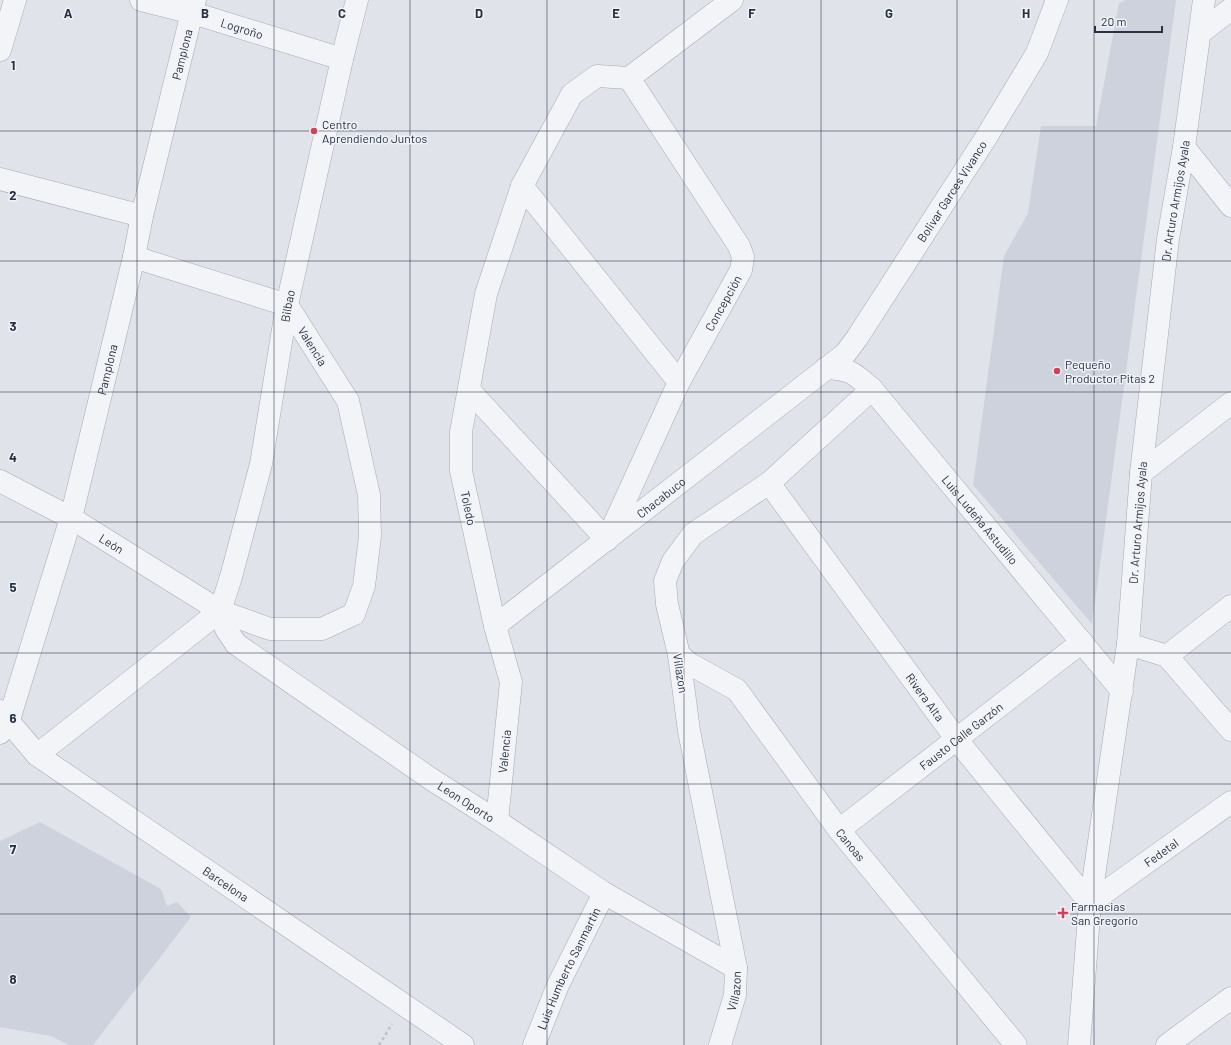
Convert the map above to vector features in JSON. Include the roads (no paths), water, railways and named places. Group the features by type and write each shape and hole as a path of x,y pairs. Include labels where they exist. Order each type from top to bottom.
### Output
{"street":[{"path":"0,50 15,0"},
{"name":"Logroño","path":"141,0 194,7 342,59"},
{"name":"Bilbao","path":"220,611 261,464 287,305 342,59 357,0"},
{"path":"628,78 732,0"},
{"name":"Bolivar Garces Vivanco","path":"826,368 845,354 857,338 987,136 1037,53 1058,0"},
{"name":"Dr. Arturo Armijos Ayala","path":"1079,1045 1090,903 1128,644 1141,472 1168,239 1184,147 1204,0"},
{"name":"Pamplona","path":"3,722 71,518 134,257 142,216 194,7"},
{"path":"1200,33 1231,9"},
{"name":"Toledo","path":"511,682 495,626 461,471 461,432 486,294 522,186 572,94 597,76 628,78"},
{"name":"Concepción","path":"607,540 679,382 741,270 743,257 740,246 628,78"},
{"path":"1184,147 1231,206"},
{"path":"0,179 142,216"},
{"path":"522,186 679,382"},
{"path":"134,257 287,305"},
{"name":"Valencia","path":"220,611 270,629 322,629 354,614 364,586 370,536 369,495 348,401 287,305"},
{"name":"Luis Ludeña Astudillo","path":"826,368 844,369 855,375 872,389 1122,691"},
{"name":"Chacabuco","path":"495,626 826,368"},
{"name":"Villazon","path":"720,1045 735,995 736,968 690,731 679,654 667,604 665,581 673,561 693,534 769,483 872,389"},
{"path":"469,390 607,540"},
{"path":"1141,472 1231,403"},
{"name":"León","path":"0,481 71,518 220,611"},
{"name":"Rivera Alta","path":"769,483 958,740 1090,903"},
{"path":"1167,656 1231,606"},
{"path":"37,755 220,611"},
{"name":"Leon Oporto","path":"220,611 226,629 236,644 431,779 498,821 604,893 736,968"},
{"name":"Fausto Calle Garzón","path":"839,830 958,740 1082,642"},
{"path":"1128,644 1167,656 1231,730"},
{"name":"Canoas","path":"679,654 690,664 737,690 839,830 1016,1045"},
{"name":"Valencia","path":"498,821 511,682"},
{"name":"Barcelona","path":"3,722 37,755 463,1045"},
{"name":"Fedetal","path":"1090,903 1231,802"},
{"name":"Luis Humberto Sanmartin","path":"534,1045 558,985 604,893"},
{"path":"1167,1045 1231,998"}],"place":[{"name":"Centro Aprendiendo Juntos","path":"314,131"},
{"name":"Pequeño Productor Pitas 2","path":"1057,371"},
{"name":"Farmacias San Gregorio","path":"1063,913"}]}
